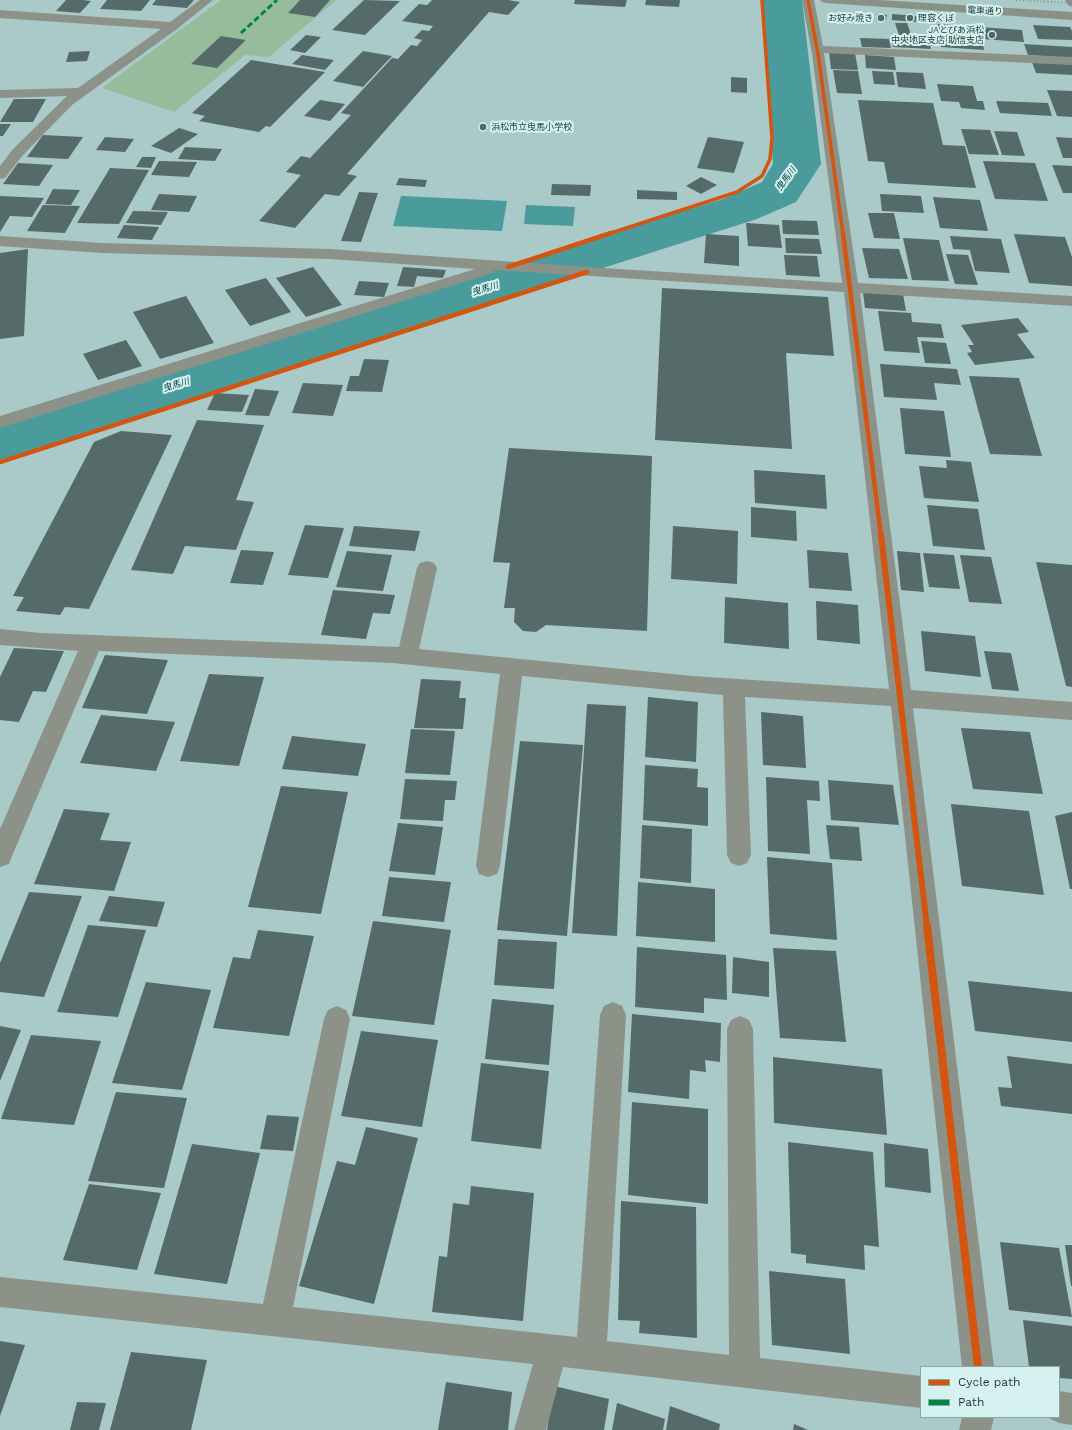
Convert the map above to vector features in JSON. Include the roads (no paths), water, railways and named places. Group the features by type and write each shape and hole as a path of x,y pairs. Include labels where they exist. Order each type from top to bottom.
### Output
{"street":[{"path":"0,175 18,152 67,102 207,0"},
{"path":"808,0 817,49 851,288 901,698 978,1366"},
{"name":"電車通り","path":"826,0 1072,16"},
{"path":"0,14 173,26"},
{"path":"817,49 1072,61"},
{"path":"0,94 80,92"},
{"path":"0,241 102,248 328,254 504,267 1072,301"},
{"path":"0,422 504,267"},
{"path":"407,657 427,568"},
{"path":"0,637 92,643 407,657 693,685 901,698 1072,711"},
{"path":"0,856 92,643"},
{"path":"488,866 512,667"},
{"path":"734,688 739,855"},
{"path":"591,1355 613,1015"},
{"path":"275,1320 337,1019"},
{"path":"740,1030 745,1372"},
{"path":"0,1292 552,1350 920,1392"},
{"path":"530,1430 552,1350"},
{"path":"1060,1407 1072,1409"},
{"path":"974,1430 978,1418"}],"water":[{"path":"401,196 507,201 502,231 393,226"},
{"path":"526,205 575,207 573,226 524,224"}],"waterway":[{"name":"曳馬川","path":"0,440 740,209 779,192 797,164 782,0"}],"railway":[{"path":"1016,0 1072,3"}],"place":[{"name":"お好み焼き","path":"881,18"},
{"name":"理容くぼ","path":"910,18"},
{"name":"JAとぴあ浜松 中央地区支店 助信支店","path":"992,35"},
{"name":"浜松市立曳馬小学校","path":"483,127"}]}
